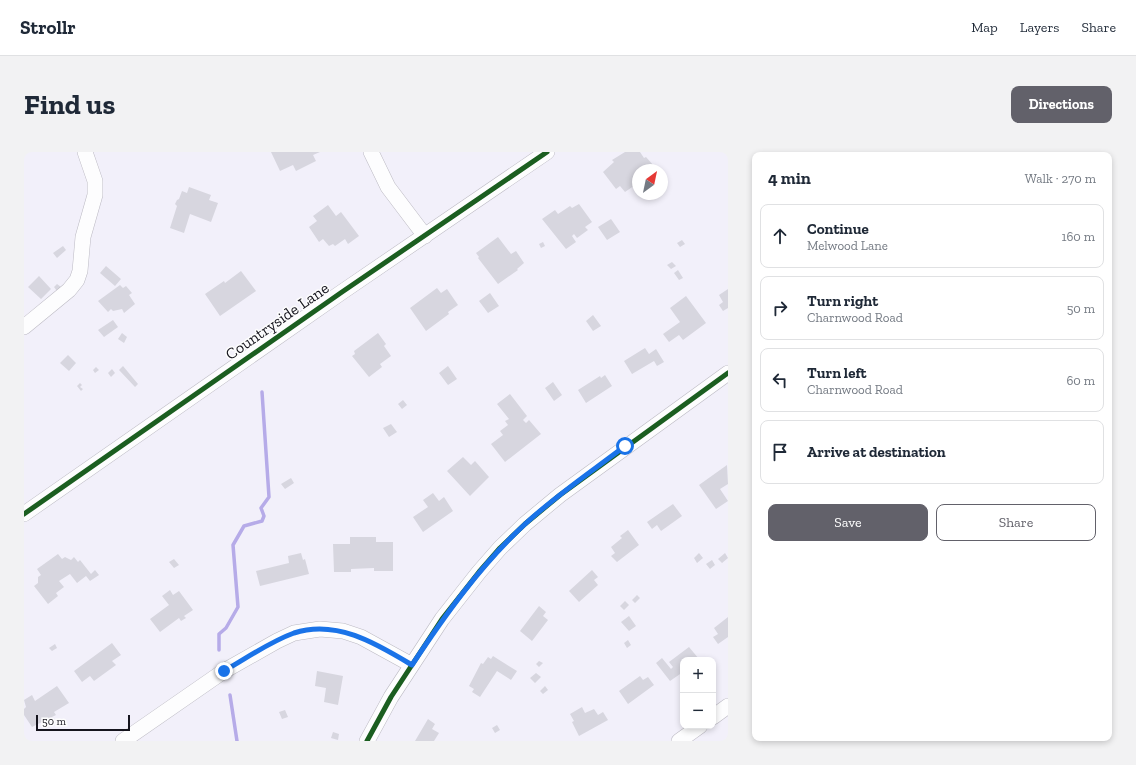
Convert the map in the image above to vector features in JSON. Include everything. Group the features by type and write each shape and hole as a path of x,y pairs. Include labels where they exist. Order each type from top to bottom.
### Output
{"street":[{"path":"24,327 70,290 77,280 80,271 83,237 95,195 95,181 85,152"},
{"path":"371,152 388,187 425,236"},
{"name":"Countryside Lane","path":"24,514 547,152"},
{"path":"367,741 374,725 442,619 479,572 525,524 560,495 625,446 728,373"},
{"path":"123,741 224,671 294,633 320,629 343,631 361,637 412,665"},
{"path":"716,715 728,706"},
{"path":"679,741 696,729"}],"building":[{"path":"271,152 320,152 313,155 316,161 296,171 293,165 280,171"},
{"path":"625,152 640,152 644,158 646,157 652,164 632,164 632,187 625,192 620,186 616,189 603,172 614,162 612,160"},
{"path":"189,187 211,195 209,200 218,203 211,222 190,214 184,233 170,228 177,206 175,204 182,191 187,193"},
{"path":"579,204 592,222 585,227 588,230 577,238 574,234 572,236 576,242 566,249 542,219 555,210 558,214 570,206 572,208"},
{"path":"328,205 336,216 341,212 359,236 348,244 345,239 335,246 333,244 329,246 323,239 319,242 309,227 317,221 313,216"},
{"path":"611,219 620,232 607,240 598,227"},
{"path":"498,237 511,254 516,251 524,263 517,269 518,270 498,284 478,258 479,257 476,253"},
{"path":"682,240 685,244 680,247 677,243"},
{"path":"543,242 545,246 541,248 539,244"},
{"path":"63,246 66,250 57,258 53,253"},
{"path":"672,262 676,266 671,269 667,265"},
{"path":"106,266 121,279 115,286 100,273"},
{"path":"678,270 683,278 679,280 674,273"},
{"path":"241,271 256,291 220,316 205,294 224,281 225,283"},
{"path":"39,276 51,289 41,299 28,287"},
{"path":"57,284 61,287 57,291 54,287"},
{"path":"120,285 123,288 126,286 132,293 129,295 135,304 124,313 122,309 113,311 111,309 108,312 98,301"},
{"path":"437,288 441,293 447,289 458,305 448,312 449,314 426,331 410,308"},
{"path":"728,289 728,308 723,311 719,305 723,302 719,295"},
{"path":"490,293 499,306 488,313 479,301"},
{"path":"686,296 706,323 683,340 679,335 669,342 663,334 680,322 670,308"},
{"path":"593,315 601,326 593,331 586,321"},
{"path":"113,320 118,327 104,337 98,330"},
{"path":"122,333 127,337 124,343 118,339"},
{"path":"378,333 386,344 384,346 391,356 380,364 382,367 369,377 352,356 355,354 354,351"},
{"path":"645,348 649,354 656,349 664,362 657,366 654,361 632,374 624,361"},
{"path":"68,355 76,363 69,371 60,363"},
{"path":"123,366 138,384 135,387 119,370"},
{"path":"448,366 457,379 448,385 439,373"},
{"path":"96,367 99,370 95,373 93,370"},
{"path":"112,369 115,373 111,377 108,373"},
{"path":"605,375 612,386 586,403 578,390 600,376 601,378"},
{"path":"553,382 562,395 554,401 545,388"},
{"path":"80,383 82,385 80,387 83,389 81,391 77,386"},
{"path":"510,394 527,416 523,420 526,423 529,420 541,434 505,462 491,444 503,435 500,431 508,425 505,421 509,419 497,404"},
{"path":"403,400 407,405 402,409 398,404"},
{"path":"391,424 397,432 389,437 383,428"},
{"path":"463,457 471,465 475,461 489,477 470,496 447,471"},
{"path":"727,465 728,484 720,489 728,501 716,509 699,485"},
{"path":"291,478 294,483 285,489 281,484"},
{"path":"433,493 439,501 444,497 453,511 423,532 413,517 428,507 423,500"},
{"path":"673,504 682,516 661,531 657,525 652,529 647,522"},
{"path":"628,530 639,545 617,562 611,556 615,553 611,547 622,538 620,536"},
{"path":"350,537 376,537 376,542 393,542 393,571 374,571 374,568 351,569 351,572 334,572 333,544 350,544"},
{"path":"301,553 303,560 305,559 309,574 260,586 256,571 289,563 288,556"},
{"path":"699,553 703,558 697,563 694,558"},
{"path":"725,553 728,558 722,563 718,559"},
{"path":"58,554 62,559 65,557 71,560 74,557 78,562 80,560 91,574 95,570 99,575 90,581 86,576 77,583 70,574 59,581 64,587 56,593 58,596 48,604 34,586 38,583 38,577 41,575 37,569"},
{"path":"174,559 179,565 174,568 169,562"},
{"path":"712,560 715,565 710,569 706,564"},
{"path":"592,570 598,577 594,580 598,585 579,602 569,591"},
{"path":"170,590 173,595 179,591 193,610 184,616 186,618 181,621 179,618 160,632 150,619 169,605 162,596"},
{"path":"637,595 640,598 635,603 632,600"},
{"path":"625,601 629,605 624,610 620,606"},
{"path":"539,606 546,612 543,616 548,620 532,641 520,631"},
{"path":"629,616 636,626 629,631 621,622"},
{"path":"728,617 728,637 718,644 713,637 718,634 714,628"},
{"path":"628,640 631,645 627,648 624,643"},
{"path":"112,643 121,655 112,661 116,665 94,681 90,676 82,682 74,671"},
{"path":"55,644 57,648 52,651 49,648"},
{"path":"689,647 697,657 680,657 680,674 670,681 656,663 662,658 671,669 673,667 669,662"},
{"path":"493,656 517,671 511,680 497,671 480,697 472,692 474,689 469,686 481,663 483,664 488,657 491,659"},
{"path":"539,661 543,663 539,667 536,664"},
{"path":"317,671 343,676 338,705 324,702 326,688 315,686"},
{"path":"536,673 541,677 535,683 530,678"},
{"path":"640,676 643,680 648,677 654,685 628,704 619,691"},
{"path":"57,686 69,703 54,712 56,715 32,727 24,715 24,709 26,707 24,700 32,695 35,701"},
{"path":"545,686 548,690 543,694 540,691"},
{"path":"582,707 585,713 594,709 598,715 603,712 608,720 579,736 570,714"},
{"path":"285,710 288,717 282,719 279,712"},
{"path":"428,719 435,724 432,729 439,733 434,741 415,741"},
{"path":"497,725 500,730 495,733 492,728"},
{"path":"333,732 339,734 338,740 331,738"}],"waterway":[{"path":"219,650 219,634 226,628 238,607 233,545 244,526 262,521 264,516 261,508 269,497 262,392"},
{"path":"230,695 237,741"}],"cycle path":[{"path":"24,514 342,292 547,152"},
{"path":"367,741 391,697 442,619 500,548 525,524 560,495 728,373"}],"route":[{"path":"224,671 294,633 305,630 320,629 343,631 361,637 389,651 412,665 442,619 500,548 525,524 560,495 625,446"}]}
